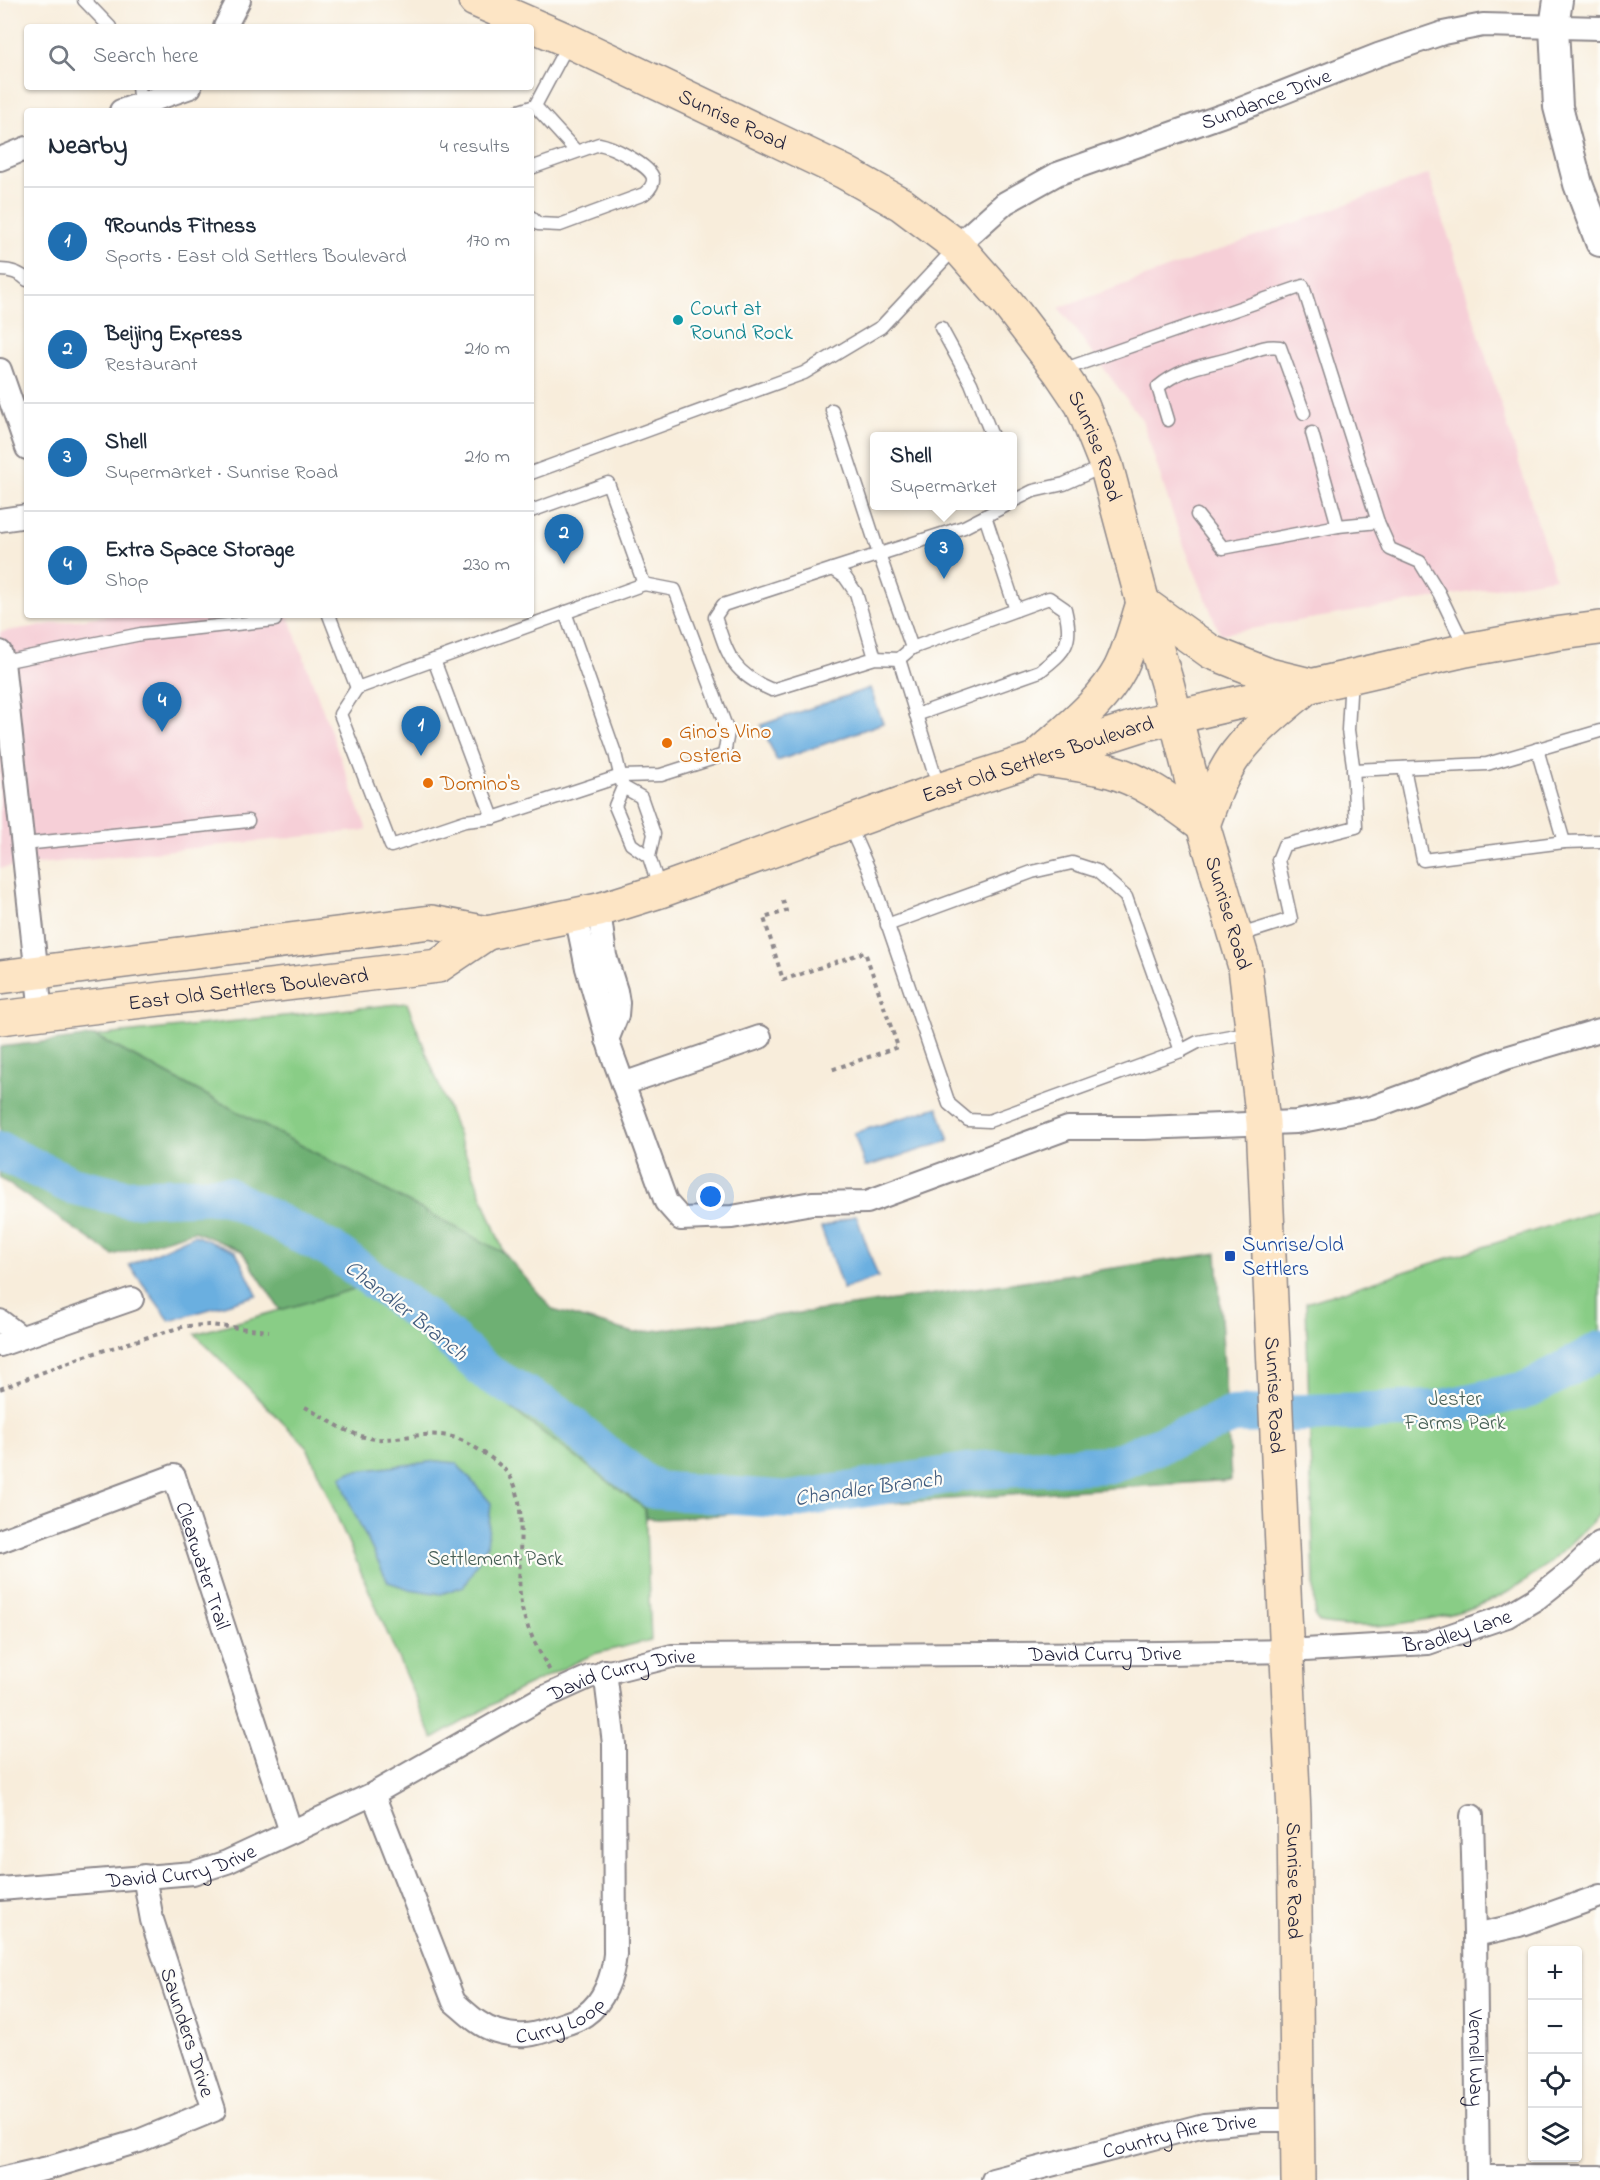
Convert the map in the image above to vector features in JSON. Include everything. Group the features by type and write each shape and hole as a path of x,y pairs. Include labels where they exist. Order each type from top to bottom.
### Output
{"main road":[{"name":"Sunrise Road","path":"475,0 530,24"},
{"name":"Sunrise Road","path":"534,26 844,172 901,204 957,246 1008,304 1059,371 1082,405 1106,465 1203,825 1237,936 1245,967 1254,1032 1263,1122 1294,1814 1298,2180"},
{"path":"1035,758 1086,711 1120,670 1143,603 1211,652 1269,675 1310,685"},
{"name":"East Old Settlers Boulevard","path":"0,1018 438,966 488,933 587,913 660,891 939,790 1140,726 1466,650 1600,628"},
{"path":"1035,758 1110,771 1137,782 1203,825 1227,768 1237,752 1261,726 1310,685"},
{"name":"East Old Settlers Boulevard","path":"0,977 431,922 488,933"}],"street":[{"path":"226,24 238,0"},
{"path":"1556,13 1558,106 1578,184 1600,242"},
{"name":"Sundance Drive","path":"957,246 1005,203 1057,174 1241,109 1378,55 1443,33 1556,13 1600,28"},
{"path":"133,101 177,90"},
{"path":"0,159 24,149"},
{"path":"0,370 24,439"},
{"path":"0,520 24,516"},
{"path":"2,657 41,1013"},
{"path":"587,913 587,968 609,1044 666,1202 681,1219 732,1216 813,1203 867,1202 1068,1128 1144,1128 1296,1122 1371,1108 1506,1058 1600,1030"},
{"path":"623,1084 760,1036"},
{"path":"0,1321 10,1341 132,1299"},
{"name":"Clearwater Trail","path":"0,1541 174,1476 291,1832"},
{"name":"Bradley Lane","path":"1287,1651 1428,1643 1480,1627 1507,1616 1537,1598 1570,1572 1600,1543"},
{"name":"David Curry Drive","path":"0,1889 193,1873 227,1862 373,1794 538,1700 605,1671 672,1656 1287,1651"},
{"name":"Curry Loop","path":"373,1794 454,2002 486,2027 520,2036 532,2036 584,2016 599,2000 607,1986 614,1966 615,1954 614,1744 605,1671"},
{"name":"Vernell Way","path":"1472,1816 1478,2179"},
{"name":"Saunders Drive","path":"0,2179 48,2168 139,2141 214,2110 152,1920 144,1876"},
{"path":"1475,1935 1519,1925 1600,1896"},
{"name":"Country Aire Drive","path":"993,2180 1204,2125 1262,2120 1297,2120"},
{"path":"1478,2179 1600,2176"}],"lane":[{"path":"84,0 107,24"},
{"path":"527,108 535,105 569,41"},
{"path":"535,105 576,151"},
{"path":"534,167 599,144 607,145 639,163 650,171 653,178 652,186 644,194 560,225 538,224 534,219"},
{"path":"534,472 804,373 880,327 957,246"},
{"path":"0,270 24,276"},
{"path":"1059,371 1303,286 1378,522 1390,549 1420,562 1439,593 1466,650"},
{"path":"940,328 971,383 990,432"},
{"path":"1168,420 1158,387 1171,376 1200,365 1237,357 1266,345 1280,347 1304,413"},
{"path":"832,410 912,648"},
{"path":"1312,433 1338,526"},
{"path":"1017,498 1033,491 1064,484 1106,465"},
{"path":"534,510 608,483 644,584"},
{"path":"916,716 1040,671 1053,661 1066,646 1070,631 1065,609 1049,598 912,648 899,659 874,658 772,690 743,673 728,657 715,617 723,606 964,527 995,510"},
{"path":"1197,515 1224,548 1338,526 1378,522"},
{"path":"985,516 1016,610"},
{"path":"833,569 845,577 856,593 874,658"},
{"path":"644,584 675,590 728,732 724,755 661,775 622,782 493,818 465,821 391,846 340,714 357,688 565,612 644,584"},
{"path":"565,612 615,753 622,782 615,806 631,844 649,856"},
{"path":"330,618 357,688"},
{"path":"2,657 141,634 275,620"},
{"path":"899,659 939,790"},
{"path":"434,660 493,818"},
{"path":"1237,936 1291,919 1278,860 1284,846 1356,827 1348,730 1352,676"},
{"path":"1353,770 1487,764 1600,730"},
{"path":"1538,749 1564,842"},
{"path":"1404,768 1423,860 1564,842 1600,841"},
{"path":"622,782 641,797 654,834 649,856 660,891"},
{"path":"24,844 248,821"},
{"path":"848,823 869,870 949,1104 968,1120 989,1121 1181,1051 1198,1042 1254,1032"},
{"path":"887,925 1032,872 1072,863 1097,871 1126,897 1181,1051"}],"path":[{"path":"783,900 786,911 764,918 783,980 865,952 898,1047 831,1070"},
{"path":"0,1389 82,1357 185,1326 209,1325 269,1331"},
{"path":"305,1407 343,1429 364,1437 383,1440 430,1434 452,1437 472,1445 497,1461 516,1487 519,1514 520,1596 531,1634 550,1671"}],"shaded area":[{"path":"1429,174 1555,578 1220,634 1179,533 1142,420 1059,308"},
{"path":"90,618 289,618 367,830 0,868 0,632"}],"green space":[{"path":"407,1003 504,1253 95,1036"},
{"path":"95,1036 504,1253 553,1310 635,1333 824,1310 1217,1253 1231,1480 646,1518 645,1509 526,1420 361,1287 280,1310 242,1251 194,1231 113,1255 0,1178 0,1047"},
{"name":"Jester Farms Park","path":"1600,1210 1600,1514 1540,1570 1518,1586 1474,1607 1395,1624 1343,1626 1320,1623 1315,1617 1306,1303"},
{"name":"Settlement Park","path":"361,1287 526,1420 645,1509 651,1640 594,1654 518,1690 433,1739 307,1447 195,1334"}],"water":[{"path":"870,688 883,723 777,761 761,725"},
{"path":"938,1107 949,1141 865,1167 854,1133"},
{"path":"856,1215 878,1277 843,1289 821,1228"},
{"path":"194,1235 236,1252 257,1295 170,1321 129,1265"},
{"path":"437,1461 456,1463 491,1503 487,1546 464,1586 441,1594 409,1589 388,1582 350,1504 341,1477 350,1472"}],"waterway":[{"name":"Chandler Branch","path":"0,1151 71,1185 126,1198 225,1195 335,1252 431,1322 489,1374 556,1412 602,1451 654,1490 791,1500 979,1470 1113,1464 1233,1415 1438,1409 1530,1389 1600,1350"}],"place":[{"name":"Court at Round Rock","path":"678,320"},
{"name":"Beijing Express","path":"564,564"},
{"name":"Shell","path":"944,579"},
{"name":"Extra Space Storage","path":"162,732"},
{"name":"Gino's Vino Osteria","path":"667,743"},
{"name":"9Rounds Fitness","path":"421,756"},
{"name":"Domino's","path":"428,783"},
{"name":"Sunrise/Old Settlers","path":"1230,1256"}]}
